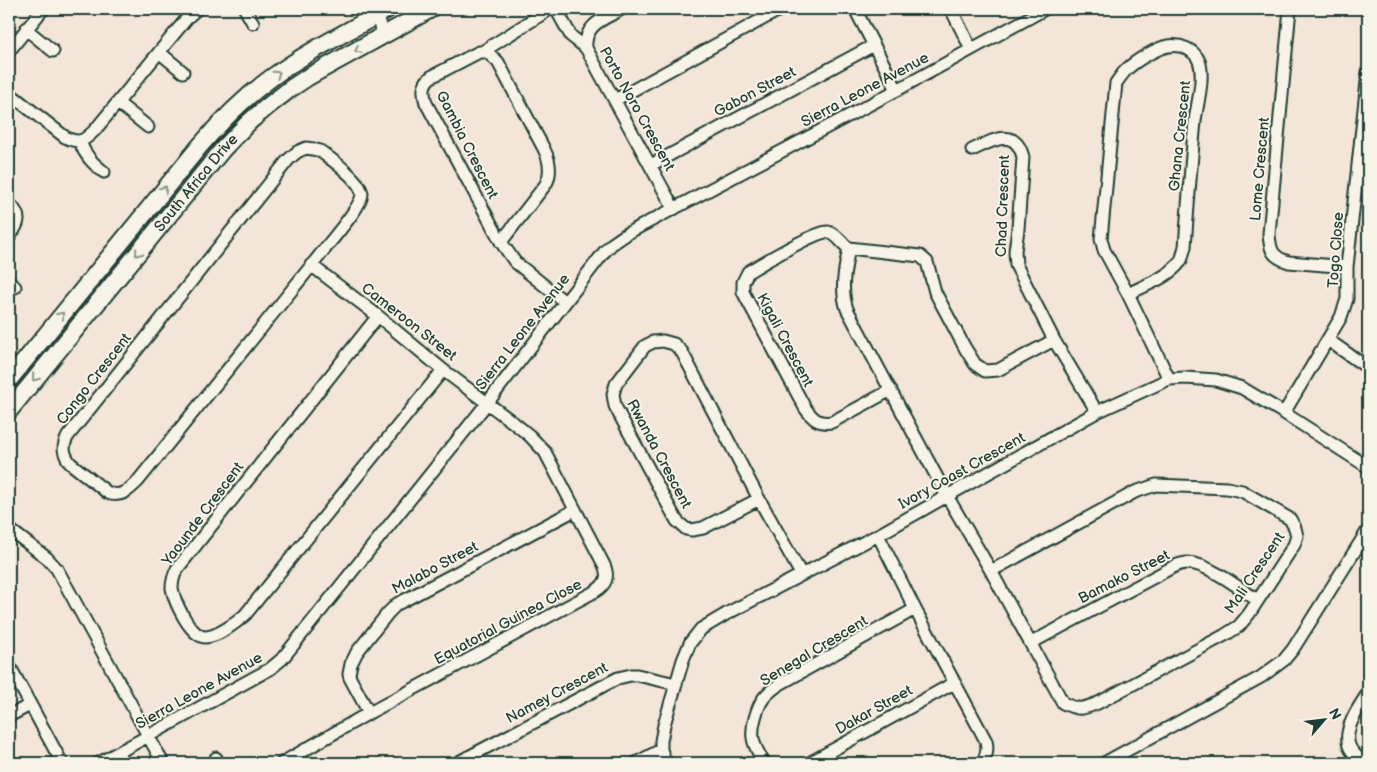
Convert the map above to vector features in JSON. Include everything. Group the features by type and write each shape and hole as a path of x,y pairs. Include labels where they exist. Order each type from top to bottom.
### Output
{"street":[{"path":"9,52 43,9"},
{"path":"9,93 65,137 80,142 96,130 188,17 197,9"},
{"path":"245,9 253,23"},
{"name":"South Africa Drive","path":"9,411 239,131 268,106 308,77 431,9"},
{"path":"482,52 550,9"},
{"path":"556,9 572,36 586,48"},
{"name":"Porto Noro Crescent","path":"622,9 592,26 588,34 586,48 674,209"},
{"path":"616,100 781,9"},
{"path":"855,9 897,90"},
{"path":"951,9 972,49"},
{"name":"Sierra Leone Avenue","path":"99,763 270,668 282,659 488,402 604,251 612,244 628,233 1045,9"},
{"name":"Lome Crescent","path":"1290,9 1268,234 1270,247 1279,259 1288,262 1347,267"},
{"path":"378,11 385,34"},
{"name":"South Africa Drive","path":"9,380 199,147 229,113 274,76 378,11"},
{"path":"26,29 53,51"},
{"name":"Gabon Street","path":"651,165 874,45"},
{"name":"Ghana Crescent","path":"1128,294 1172,270 1181,260 1185,247 1195,119 1201,76 1200,62 1195,53 1176,45 1164,46 1138,61 1126,70 1116,83 1101,239 1104,250 1128,294 1169,379"},
{"path":"159,52 183,72"},
{"path":"482,52 491,55 501,68 550,164 546,184 501,242"},
{"name":"Gambia Crescent","path":"482,52 475,53 431,76 423,92 426,103 501,242 515,262 565,302"},
{"name":"Togo Close","path":"1284,413 1341,317 1347,299 1347,267 1368,72"},
{"path":"118,103 148,127"},
{"name":"Chad Crescent","path":"972,150 1002,138 1010,139 1020,147 1023,157 1015,251 1016,265 1054,340 1097,412"},
{"path":"80,142 87,156 104,172"},
{"name":"Congo Crescent","path":"306,148 326,155 356,180 362,194 353,212 311,266 129,490 119,494 108,493 70,463 64,453 64,446 73,428 288,160 297,152 306,148"},
{"path":"9,203 16,212 18,219 17,226 9,237"},
{"name":"Kigali Crescent","path":"849,248 836,235 828,232 815,235 748,272 743,282 743,292 805,408 816,421 824,424 832,422 891,390"},
{"path":"948,496 847,309 844,298 845,271 849,248 920,256 927,262 935,292 975,364 985,371 998,370 1054,340"},
{"name":"Cameroon Street","path":"311,266 488,402"},
{"name":"Yaounde Crescent","path":"378,316 177,569 172,581 174,597 194,632 203,637 210,636 226,629 245,615 444,370"},
{"path":"1328,340 1368,368"},
{"name":"Rwanda Crescent","path":"759,499 697,530 686,529 673,514 618,412 613,394 616,384 648,344 658,341 669,342 682,352 759,499 801,574"},
{"name":"Ivory Coast Crescent","path":"666,763 661,750 664,726 690,643 701,629 801,574 878,535 1097,412 1169,379 1216,380 1242,388 1368,467"},
{"name":"Equatorial Guinea Close","path":"282,763 600,588 605,582 607,577 606,568 542,448 488,402"},
{"name":"Mali Crescent","path":"948,496 1063,703 1072,708 1082,709 1098,703 1239,626 1249,614 1294,545 1297,536 1290,519 1242,491 1226,488 1156,485 1135,492 991,571"},
{"name":"Malabo Street","path":"368,714 350,678 351,664 357,652 392,609 405,600 576,510"},
{"path":"9,529 47,558 57,569 164,763"},
{"path":"1104,763 1261,678 1280,664 1292,649 1368,530"},
{"path":"878,535 915,609 986,741 988,747 987,754 981,763"},
{"name":"Bamako Street","path":"1031,643 1172,567 1185,563 1196,564 1206,568 1257,600"},
{"name":"Senegal Crescent","path":"764,763 754,744 752,732 760,701 780,684 915,609"},
{"path":"9,665 62,763"},
{"name":"Namey Crescent","path":"457,763 618,678 637,675 676,684"},
{"name":"Dakar Street","path":"809,763 954,683"},
{"path":"1368,693 1349,725 1348,740 1354,753 1368,763"},
{"path":"9,716 30,705"},
{"path":"636,763 661,750"}]}
